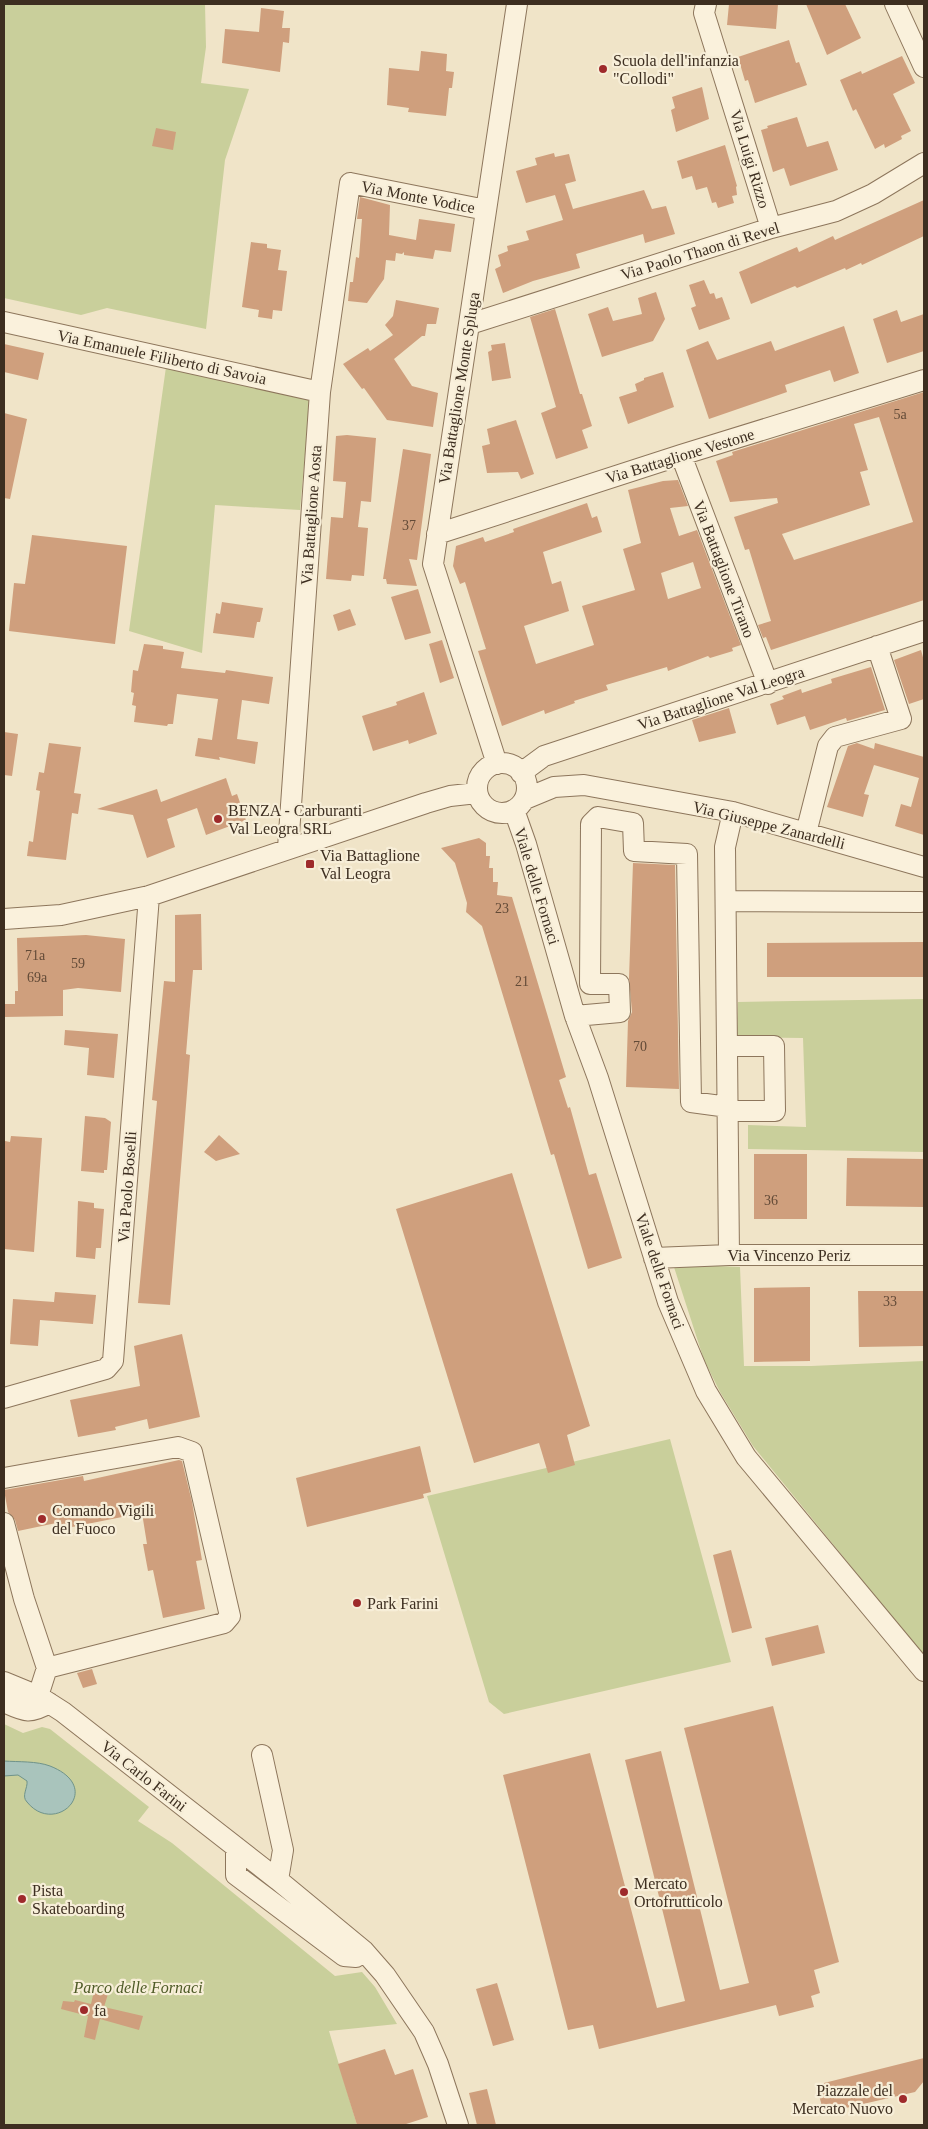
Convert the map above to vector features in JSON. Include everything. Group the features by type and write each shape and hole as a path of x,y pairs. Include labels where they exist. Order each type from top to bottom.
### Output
{"street":[{"name":"Via Battaglione Monte Spluga","path":"497,764 432,564 470,324 517,4"},
{"name":"Via Luigi Rizzo","path":"706,4 704,13 771,228"},
{"path":"902,5 924,67"},
{"name":"Via Paolo Thaon di Revel","path":"470,324 771,228 836,210 873,194 924,163"},
{"name":"Via Monte Vodice","path":"350,184 486,210"},
{"name":"Via Battaglione Aosta","path":"288,848 320,392 350,184"},
{"name":"Via Emanuele Filiberto di Savoia","path":"4,322 320,392"},
{"name":"Via Battaglione Vestone","path":"437,534 681,454 924,380"},
{"name":"Via Battaglione Tirano","path":"681,454 768,684"},
{"name":"Via Battaglione Val Leogra","path":"521,773 544,756 768,684 924,631"},
{"path":"806,833 828,746 835,736 901,719 877,646"},
{"path":"497,764 510,765 521,773 527,790 519,804 502,813 491,811 482,803 477,793 478,783 481,774 488,768 497,764"},
{"name":"Via Giuseppe Zanardelli","path":"519,804 554,787 584,785 732,812 924,867"},
{"path":"4,919 61,915 149,896 426,803 450,796 477,793"},
{"name":"Viale delle Fornaci","path":"519,804 526,844 575,1016 598,1078 668,1302 706,1392 746,1457 924,1671"},
{"path":"729,1255 725,847 732,812"},
{"path":"575,1016 620,1012 619,984 590,984 591,824 598,817 633,823 634,851 687,854 691,1102 728,1109 775,1110 774,1046 727,1046"},
{"name":"Via Paolo Boselli","path":"4,1398 106,1369 114,1361 149,896"},
{"path":"726,901 921,902"},
{"name":"Via Vincenzo Periz","path":"654,1258 729,1255 924,1255"},
{"path":"4,1478 178,1447 192,1452 230,1616 224,1623 47,1668"},
{"path":"4,1523 21,1590 47,1668 43,1700 35,1711 23,1710 4,1702"},
{"name":"Via Carlo Farini","path":"4,1682 43,1700 236,1847 364,1951 385,1975 424,2032 438,2064 458,2125"},
{"path":"262,1755 283,1850 278,1880"},
{"path":"236,1847 236,1875 344,1956 356,1958 364,1951"}],"green space":[{"path":"4,4 205,4 206,47 201,83 249,89 225,160 206,329 107,308 81,315 4,298"},
{"path":"166,367 310,398 300,510 215,505 202,653 129,631"},
{"path":"924,999 924,1152 748,1149 748,1125 806,1127 803,1038 737,1037 738,1002"},
{"path":"673,1264 740,1267 744,1366 811,1366 924,1361 924,1656 753,1446 720,1392 704,1360"},
{"path":"670,1439 731,1662 504,1714 489,1702 427,1496"},
{"name":"Parco delle Fornaci","path":"4,1724 23,1733 42,1727 50,1729 149,1807 138,1821 172,1843 335,1976 362,1972 375,1987 397,2024 329,2031 357,2125 4,2125"}],"water":[{"path":"4,1761 45,1764 66,1775 74,1786 75,1796 70,1805 61,1812 50,1814 38,1811 25,1800 27,1781 18,1775 4,1776"}],"building":[{"path":"729,4 778,4 776,29 727,25"},
{"path":"806,4 845,4 861,38 827,55"},
{"path":"261,8 284,11 282,28 290,28 289,43 283,42 280,72 222,63 225,29 259,32"},
{"path":"789,40 796,63 799,62 807,85 755,103 748,80 745,81 738,57"},
{"path":"421,51 447,54 446,71 454,72 452,88 449,88 446,116 408,112 409,108 387,105 389,68 419,71"},
{"path":"902,56 915,83 893,94 911,131 901,136 902,139 885,148 884,144 875,149 856,109 853,111 840,80 861,71 862,74"},
{"path":"702,87 709,119 676,132 671,110 675,108 672,97"},
{"path":"797,117 807,147 828,141 838,170 790,186 784,168 773,172 761,130 768,128 767,126"},
{"path":"156,128 176,132 173,150 152,146"},
{"path":"725,145 737,186 737,195 732,196 734,203 718,208 716,202 712,203 707,187 696,190 692,176 682,179 677,161"},
{"path":"554,153 555,157 569,154 576,181 565,184 573,209 644,190 652,209 666,206 675,234 645,243 643,234 576,254 580,268 533,281 503,293 495,269 501,266 498,255 508,251 507,246 529,240 526,231 563,220 555,195 526,203 516,171 537,165 535,158"},
{"path":"360,197 390,205 389,235 416,240 419,219 455,224 451,252 435,250 433,259 404,255 404,252 402,254 396,253 395,261 386,260 384,279 367,303 348,301 350,282 353,282 356,257 359,258 362,219 357,219"},
{"path":"924,200 924,236 862,265 861,263 846,270 845,268 797,288 795,286 751,304 739,272 797,247 799,252 833,236 835,240"},
{"path":"251,242 267,244 267,248 281,250 278,270 287,271 282,311 273,310 272,319 258,317 259,310 242,307"},
{"path":"704,280 710,294 714,293 716,299 722,297 730,319 699,330 691,308 696,306 689,285"},
{"path":"656,292 665,319 653,341 602,357 588,314 608,307 613,321 642,314 638,298"},
{"path":"396,300 439,308 436,324 427,324 425,336 422,336 394,359 412,386 438,393 433,427 387,420 364,388 362,389 343,364 368,348 370,351 393,335 385,325 393,316"},
{"path":"555,309 580,394 582,394 592,426 582,430 588,448 556,459 541,413 556,407 530,317"},
{"path":"897,310 901,322 924,314 924,351 887,363 873,319"},
{"path":"844,326 859,373 834,382 830,370 785,385 787,392 709,419 686,350 708,341 717,360 771,341 775,351"},
{"path":"505,343 511,378 492,381 488,352 492,350 491,345"},
{"path":"4,344 44,353 38,380 4,372"},
{"path":"663,372 674,407 628,424 619,397 637,391 635,384 644,380 644,378"},
{"path":"924,392 924,600 771,650 766,637 763,638 758,625 771,621 749,549 745,550 734,517 778,503 777,498 730,502 716,461 733,455 732,452","holes":["879,417 913,522 794,560 782,534 870,505 860,472 868,470 854,424"]},
{"path":"4,413 27,419 10,499 4,498"},
{"path":"516,420 534,474 521,479 518,472 487,473 482,446 490,444 487,429"},
{"path":"347,435 376,438 371,502 361,501 358,527 368,528 364,576 352,575 351,581 326,579 331,517 343,518 346,482 333,481 336,436"},
{"path":"403,449 431,454 417,560 409,559 417,586 387,584 386,579 383,579"},
{"path":"678,480 688,506 670,508 679,536 697,530 741,645 732,648 733,651 710,658 708,656 668,671 667,667 606,685 608,690 574,701 575,703 545,714 544,710 502,726 478,651 486,649 465,582 460,584 453,566 456,546 483,537 485,542 514,532 513,529 587,503 592,518 597,516 602,532 543,552 552,584 561,581 569,611 524,626 536,664 594,645 582,606 635,590 623,549 641,543 628,490 663,481","holes":["693,562 701,588 668,599 661,573"]},
{"path":"32,535 127,546 115,644 9,631 14,583 25,584"},
{"path":"418,589 431,633 405,640 391,597"},
{"path":"222,602 263,608 260,622 257,622 254,638 213,633 216,613 220,614"},
{"path":"350,609 356,625 338,631 333,615"},
{"path":"442,640 454,678 440,683 429,644"},
{"path":"144,644 163,646 163,649 184,652 181,668 225,673 226,670 273,677 269,704 242,700 237,739 258,742 255,764 219,757 220,760 195,756 198,738 212,740 218,699 177,694 173,724 168,724 167,726 134,722 136,706 132,705 134,693 131,692 133,670 138,671"},
{"path":"921,650 924,661 924,699 909,704 894,660"},
{"path":"871,667 885,710 847,721 846,718 810,730 805,716 777,725 770,704 784,699 782,696 801,689 802,693 832,683 831,679"},
{"path":"424,692 437,734 409,744 408,740 373,751 362,716 397,705 396,702"},
{"path":"729,708 736,733 699,742 692,720"},
{"path":"4,732 18,734 12,776 4,775"},
{"path":"49,743 81,747 74,793 81,794 78,814 72,813 66,860 27,856 29,841 33,842 40,791 36,790 39,772 44,773"},
{"path":"857,743 874,749 875,743 924,757 924,835 895,826 901,804 911,807 919,778 874,765 864,794 869,795 863,817 827,807 848,746"},
{"path":"226,778 232,796 237,794 246,820 206,835 197,808 167,819 175,847 147,858 133,815 97,809 157,789 161,802"},
{"path":"479,838 486,843 486,856 490,856 489,868 493,868 493,882 498,882 497,895 512,897 566,1077 559,1080 568,1108 570,1107 589,1175 596,1173 622,1258 588,1269 554,1154 551,1155 482,926 466,912 467,903 455,863 441,848"},
{"path":"633,863 675,865 679,1089 626,1087 628,1021 632,1012 629,978"},
{"path":"201,914 202,970 193,970 186,1054 190,1055 170,1305 138,1303 157,1101 152,1100 164,981 175,982 175,915"},
{"path":"86,935 125,939 121,992 78,988 63,990 63,1016 4,1017 4,1004 15,1004 15,991 18,991 17,938"},
{"path":"924,942 924,977 767,977 767,943"},
{"path":"65,1030 118,1034 114,1078 87,1075 89,1048 64,1045"},
{"path":"85,1116 105,1118 111,1122 107,1170 104,1170 104,1173 81,1171"},
{"path":"219,1135 240,1154 216,1161 204,1152"},
{"path":"11,1136 42,1138 34,1252 4,1249 4,1151 5,1141 10,1142"},
{"path":"754,1154 807,1154 807,1219 754,1219"},
{"path":"847,1158 924,1159 924,1207 846,1206"},
{"path":"512,1173 590,1426 567,1435 575,1465 548,1473 539,1443 474,1463 396,1209"},
{"path":"78,1201 94,1203 94,1208 104,1209 101,1248 96,1248 95,1259 76,1257"},
{"path":"810,1287 810,1361 754,1362 754,1288"},
{"path":"858,1291 923,1291 924,1346 859,1347"},
{"path":"55,1292 96,1295 93,1324 40,1320 38,1346 10,1344 13,1299 54,1302"},
{"path":"182,1334 200,1417 149,1429 147,1419 115,1427 116,1430 78,1437 70,1400 140,1386 134,1346"},
{"path":"420,1446 431,1492 423,1494 424,1498 307,1527 296,1478"},
{"path":"179,1460 182,1461 192,1502 202,1560 196,1561 205,1609 163,1618 153,1570 148,1571 143,1544 147,1544 142,1513 62,1529 61,1522 18,1531 15,1520 8,1512 4,1490 83,1476 84,1481"},
{"path":"731,1550 752,1628 732,1633 713,1555"},
{"path":"818,1625 825,1653 772,1666 765,1638"},
{"path":"92,1669 97,1684 83,1688 77,1673"},
{"path":"773,1706 839,1962 814,1970 820,1993 811,1996 814,2007 779,2016 776,2005 599,2049 593,2025 568,2030 503,1775 590,1753 657,2008 685,2001 625,1760 661,1751 720,1990 749,1983 684,1728"},
{"path":"497,1983 514,2040 493,2046 476,1989"},
{"path":"94,1991 108,1994 104,2007 143,2016 139,2030 100,2019 95,2040 84,2037 88,2016 61,2009 63,2001 74,2002 75,2000 91,2004"},
{"path":"385,2049 395,2075 413,2069 428,2117 403,2125 357,2125 338,2064"},
{"path":"924,2058 924,2081 915,2092 824,2113 816,2085"},
{"path":"487,2089 496,2125 477,2125 469,2093"}],"place":[{"name":"Scuola dell'infanzia \"Collodi\"","path":"603,69"},
{"name":"BENZA - Carburanti Val Leogra SRL","path":"218,819"},
{"name":"Via Battaglione Val Leogra","path":"310,864"},
{"name":"Comando Vigili del Fuoco","path":"42,1519"},
{"name":"Park Farini","path":"357,1603"},
{"name":"Mercato Ortofrutticolo","path":"624,1892"},
{"name":"Pista Skateboarding","path":"22,1899"},
{"name":"fa","path":"84,2010"},
{"name":"Piazzale del Mercato Nuovo","path":"903,2099"}]}
